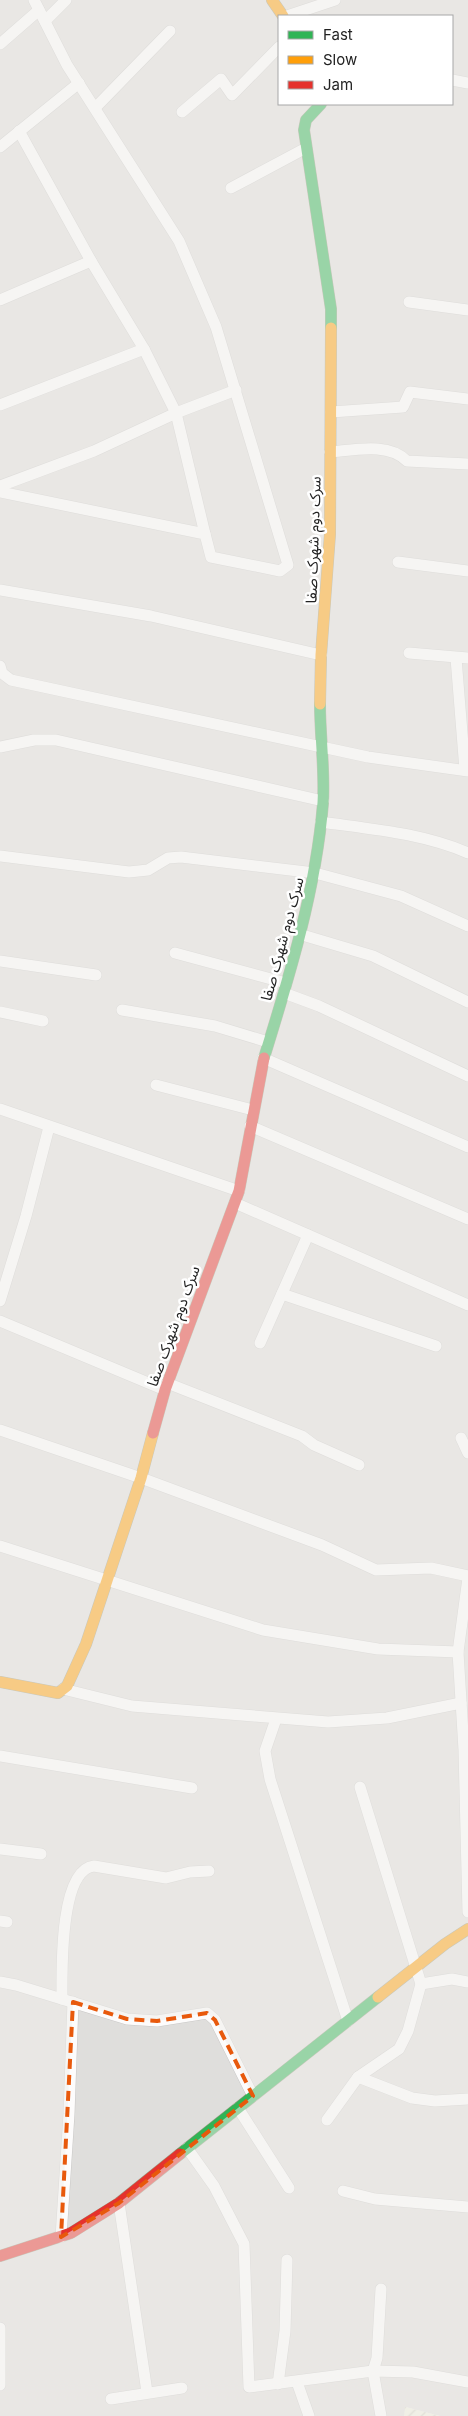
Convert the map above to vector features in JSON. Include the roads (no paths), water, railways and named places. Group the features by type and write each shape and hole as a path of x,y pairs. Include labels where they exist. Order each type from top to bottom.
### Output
{"street":[{"path":"45,21 66,0"},
{"path":"272,0 284,15"},
{"path":"288,15 335,0"},
{"path":"0,44 37,5 79,83 179,241 216,327 236,390 288,565 280,571 211,557 176,413 144,349 91,261 19,131"},
{"path":"95,108 170,32"},
{"path":"182,112 221,79 232,95 278,48"},
{"path":"453,80 468,83"},
{"path":"0,148 79,83"},
{"name":"سرک دوم شهرک صفا","path":"63,1689 67,1686 86,1644 105,1581 141,1478 166,1387 235,1203 263,1058 285,988 315,873 323,801 322,656 330,534 331,309 304,130 306,120 320,105"},
{"path":"231,188 306,148"},
{"path":"0,300 91,261"},
{"path":"409,302 468,310"},
{"path":"0,405 144,349"},
{"path":"0,486 94,451 176,413 236,390"},
{"path":"331,412 402,406 410,392 468,399"},
{"path":"330,452 365,449 399,453 407,461 468,464"},
{"path":"0,492 205,534"},
{"path":"398,562 468,571"},
{"path":"0,590 151,616 322,656"},
{"path":"409,653 468,658"},
{"path":"0,666 2,673 11,680 368,757 467,770 456,658"},
{"path":"0,747 34,740 56,740 323,801"},
{"path":"321,822 417,836 450,845 468,853"},
{"path":"0,856 129,872 148,870 168,858 181,857 315,873 401,896 468,926"},
{"path":"298,934 373,956 468,1002"},
{"path":"175,953 285,988 468,1076"},
{"path":"0,961 96,975"},
{"path":"122,1010 215,1026 268,1042"},
{"path":"0,1012 43,1021"},
{"path":"263,1058 468,1147"},
{"path":"156,1085 253,1110"},
{"path":"0,1109 238,1191"},
{"path":"250,1126 468,1219"},
{"path":"0,1301 26,1216 49,1127"},
{"path":"235,1203 468,1304"},
{"path":"260,1343 308,1235"},
{"path":"282,1294 436,1346"},
{"path":"0,1321 166,1387 302,1436 314,1446 359,1465"},
{"path":"0,1430 141,1478 322,1545 376,1570 431,1568 468,1577 465,1629 458,1652 468,1912"},
{"path":"461,1438 468,1453"},
{"path":"0,1546 263,1630 378,1649 458,1652"},
{"path":"0,1682 58,1693 63,1689 132,1706 328,1722 356,1722 461,1703"},
{"path":"276,1719 265,1751 270,1779 348,2021"},
{"path":"0,1756 192,1788"},
{"path":"327,2120 358,2077 399,2049 408,2030 421,1984 360,1787"},
{"path":"0,1849 41,1854"},
{"path":"61,2237 69,2114 68,2001 64,1933 68,1903 80,1876 86,1869 94,1866 166,1878 190,1872 209,1871"},
{"path":"0,2256 36,2246 71,2233 119,2203 416,1967 468,1929"},
{"path":"421,1984 452,1979 468,1982"},
{"path":"0,1982 16,1985 127,2020 157,2022 207,2013 215,2020 253,2096"},
{"path":"358,2077 412,2098 435,2101 468,2099"},
{"path":"238,2108 289,2188"},
{"path":"187,2148 214,2186 244,2244 249,2387 373,2371 413,2372 468,2382"},
{"path":"343,2191 375,2200 468,2207"},
{"path":"119,2203 147,2392"},
{"path":"278,2384 285,2330 287,2260"},
{"path":"381,2289 377,2358 373,2371 381,2416"},
{"path":"0,2328 0,2385"},
{"path":"297,2382 309,2416"},
{"path":"111,2399 182,2388"}]}
